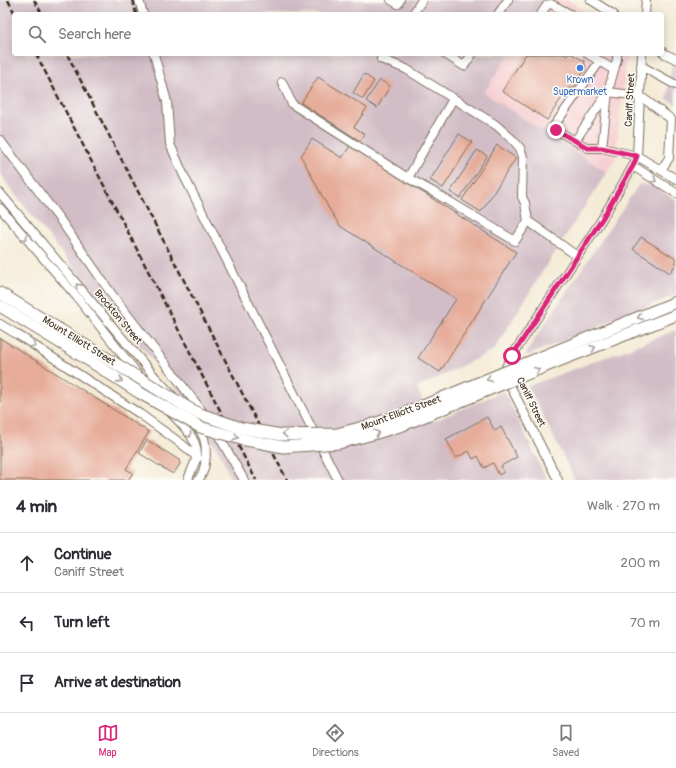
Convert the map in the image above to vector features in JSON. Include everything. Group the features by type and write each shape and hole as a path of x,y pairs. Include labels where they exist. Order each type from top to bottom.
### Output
{"main road":[{"name":"Mount Elliott Street","path":"0,293 90,355"},
{"name":"Mount Elliott Street","path":"554,358 676,302"},
{"name":"Mount Elliott Street","path":"0,306 200,414 241,428 282,435 337,434 371,425 676,315"}],"street":[{"path":"139,0 142,12"},
{"path":"391,0 398,4 400,0"},
{"path":"414,12 422,0"},
{"path":"499,12 508,0"},
{"path":"591,0 610,12"},
{"path":"645,12 646,0"},
{"path":"542,12 547,5 551,4 566,12"},
{"path":"664,53 676,59"},
{"path":"155,56 167,102 170,144 184,176 338,480"},
{"path":"448,56 464,66 471,56"},
{"path":"591,56 614,70"},
{"path":"602,148 608,92 617,56"},
{"name":"Caniff Street","path":"558,480 508,381 506,367 602,219 633,166 637,156 642,56"},
{"path":"381,59 406,69 496,125 513,140 520,148 522,157 522,197 528,221 578,256"},
{"path":"600,61 554,126 556,130 588,148 602,148 637,156 676,179"},
{"path":"641,66 676,85"},
{"path":"282,82 292,104 408,178 515,241 528,221"},
{"path":"576,141 608,92"},
{"path":"608,92 640,96 671,119 670,158 661,170"},
{"path":"408,178 453,99"},
{"path":"0,140 61,221 113,296 212,424 244,480"},
{"path":"633,166 676,193"},
{"name":"Brockton Street","path":"0,193 155,376 192,417 203,437 206,448 206,461"},
{"name":"Brockton Street","path":"0,208 76,296 141,378 189,434 194,442 196,458"},
{"path":"0,324 140,414 183,445 196,458 206,461 201,477 198,480"},
{"path":"188,480 196,458"}],"shaded area":[{"path":"0,0 543,0 535,12 12,12 12,56 508,56 484,93 607,172 494,350 417,388 432,422 504,391 547,480 231,480 221,455 178,389 96,296 10,188 0,172"},
{"path":"543,0 567,0 587,12 535,12"},
{"path":"508,56 627,56 615,160 607,172 484,93"},
{"path":"672,61 676,63 676,105 667,99"},
{"path":"639,184 652,185 676,200 676,295 526,356 527,351"},
{"path":"676,330 676,480 575,480 528,386"}],"building":[{"path":"525,56 575,56 584,61 586,68 572,89 569,87 547,120 502,91"},
{"path":"364,74 374,81 363,99 353,93"},
{"path":"318,77 367,108 354,127 365,134 360,141 301,103"},
{"path":"380,80 390,86 377,108 366,101"},
{"path":"459,134 472,142 443,188 430,180"},
{"path":"312,139 342,158 350,146 516,252 440,372 418,358 456,299 340,226 328,207 301,156"},
{"path":"497,145 516,158 481,212 462,200"},
{"path":"477,150 487,156 460,198 450,192"},
{"path":"641,237 676,259 676,264 670,273 633,249"},
{"path":"0,338 149,432 126,469 133,473 128,480 0,480"},
{"path":"487,417 495,431 501,427 517,457 501,466 504,472 499,475 493,463 484,468 478,456 473,459 469,451 456,458 446,439"},
{"path":"147,440 179,460 180,464 174,473 171,473 139,453"}],"railway":[{"path":"8,0 14,12"},
{"path":"34,0 41,12"},
{"path":"133,0 136,12"},
{"path":"37,56 256,480"},
{"path":"68,56 287,480"}],"place":[{"name":"Krown Supermarket","path":"580,68"}],"route":[{"path":"512,356 602,219 633,166 637,156 602,148 588,148 556,130"}]}
